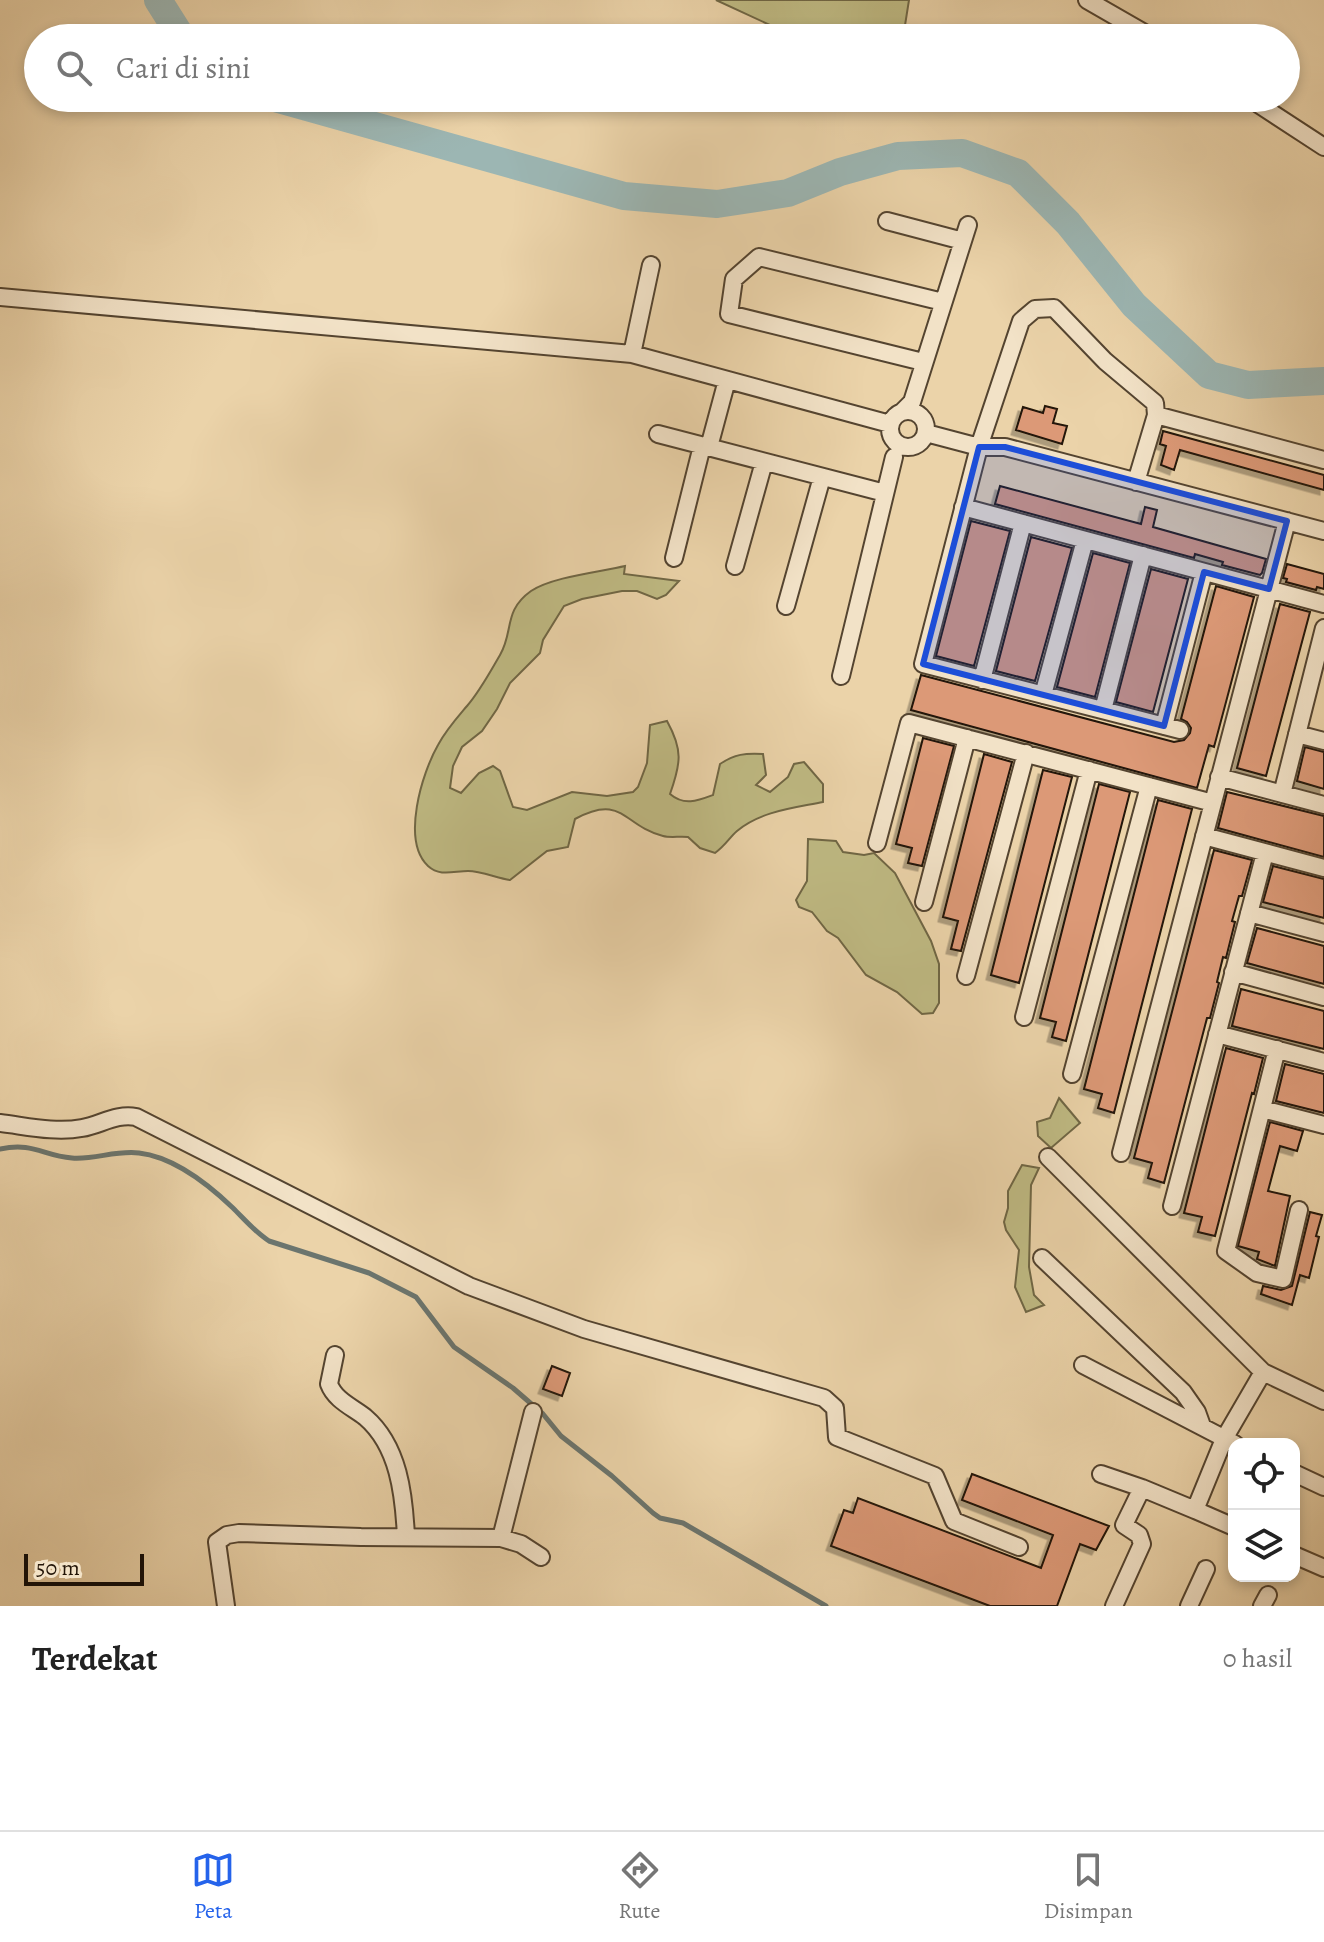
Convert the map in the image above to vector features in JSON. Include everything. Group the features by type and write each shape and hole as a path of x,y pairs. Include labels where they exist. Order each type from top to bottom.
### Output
{"street":[{"path":"1087,0 1129,24"},
{"path":"1270,112 1324,147"},
{"path":"887,221 966,233 912,402 895,416 890,424 892,438 903,447 917,445 926,433 925,424 912,411 903,411"},
{"path":"923,362 729,314 734,279 759,257 943,302"},
{"path":"632,354 651,265"},
{"path":"0,297 632,354 890,424"},
{"path":"1136,482 1156,415 1155,403 1105,361 1054,308 1035,309 1021,321 979,447 923,664 1172,728 1204,572"},
{"path":"674,558 727,380"},
{"path":"1156,415 1324,460"},
{"path":"926,433 979,447 1005,447 1324,531"},
{"path":"658,434 885,493"},
{"path":"841,676 894,457"},
{"path":"735,566 764,462"},
{"path":"786,606 822,477"},
{"path":"963,507 1324,604"},
{"path":"1121,1153 1287,521"},
{"path":"982,680 1023,523"},
{"path":"1043,695 1085,540"},
{"path":"1103,710 1143,555"},
{"path":"1282,794 1324,628"},
{"path":"877,843 909,723 1213,803"},
{"path":"1297,734 1324,741"},
{"path":"924,902 967,738"},
{"path":"966,976 1026,753"},
{"path":"1024,1017 1089,770"},
{"path":"1219,777 1324,805"},
{"path":"1072,1074 1149,786"},
{"path":"1204,836 1324,868"},
{"path":"1172,1206 1265,853"},
{"path":"1249,913 1324,933"},
{"path":"1233,972 1324,997"},
{"path":"1217,1034 1324,1062"},
{"path":"1277,1049 1226,1251 1257,1273 1283,1279 1299,1210"},
{"path":"1262,1109 1324,1125"},
{"path":"0,1123 59,1130 81,1128 118,1117 136,1117 469,1286 584,1329 824,1398 835,1408 837,1437 935,1476 954,1521 1019,1547"},
{"path":"1048,1157 1263,1372 1324,1401"},
{"path":"1042,1258 1183,1392 1197,1412 1202,1426"},
{"path":"335,1355 329,1384 334,1395 373,1425 388,1447 402,1490 406,1537"},
{"path":"1083,1365 1228,1440"},
{"path":"1230,1438 1263,1372"},
{"path":"501,1538 533,1412"},
{"path":"1195,1510 1228,1443"},
{"path":"1101,1474 1228,1524"},
{"path":"1300,1476 1324,1487"},
{"path":"1114,1606 1142,1544 1139,1535 1124,1525 1142,1488"},
{"path":"226,1606 217,1542 227,1535 239,1533 501,1538 521,1544 541,1557"},
{"path":"1300,1558 1324,1568"},
{"path":"1189,1606 1206,1569"}],"highlighted area":[{"path":"979,447 1005,447 1287,521 1269,589 1204,572 1164,726 923,664"}],"shaded area":[{"path":"716,0 909,0 905,24 768,24"},
{"path":"625,566 624,574 679,581 666,595 657,599 637,591 622,591 564,606 543,640 540,653 510,683 482,731 462,747 453,766 450,788 461,793 479,773 493,766 500,771 513,807 527,810 572,792 607,796 633,792 647,763 650,725 667,721 676,740 679,757 670,794 675,798 691,801 713,795 720,764 735,756 763,754 766,775 756,785 770,792 788,777 794,764 804,762 823,784 823,802 756,819 737,831 715,853 700,848 688,837 663,836 622,814 603,809 575,819 568,847 547,851 510,880 473,871 442,872 428,866 420,855 415,824 426,772 441,740 476,694 500,655 516,606 540,586"},
{"path":"808,839 836,841 843,852 874,853 895,873 931,941 939,964 939,1003 933,1013 922,1014 897,992 866,975 838,938 827,931 812,912 799,907 796,900 807,881"},
{"path":"1059,1098 1080,1123 1051,1148 1038,1136 1037,1122 1050,1118"},
{"path":"1022,1165 1039,1168 1031,1185 1029,1267 1034,1295 1044,1305 1026,1312 1015,1287 1019,1250 1004,1222 1008,1191"}],"building":[{"path":"1045,406 1057,409 1053,423 1067,426 1062,444 1016,430 1023,407 1043,413"},
{"path":"1163,431 1324,475 1324,490 1180,450 1174,470 1161,465 1166,446 1160,444"},
{"path":"1000,486 1141,524 1145,507 1157,510 1153,527 1266,559 1262,573 1222,565 1223,562 1195,554 1194,558 995,504"},
{"path":"971,521 1010,531 974,666 936,656"},
{"path":"1031,537 1072,548 1035,681 996,671"},
{"path":"1093,553 1130,563 1095,697 1057,687"},
{"path":"1287,564 1324,574 1324,589 1317,587 1316,590 1286,582 1287,579 1283,578"},
{"path":"1151,569 1188,579 1153,712 1116,702"},
{"path":"1216,586 1254,597 1214,747 1209,745 1197,788 911,710 921,675 1174,742 1184,740 1191,728 1181,719"},
{"path":"1280,604 1310,612 1266,776 1237,768"},
{"path":"923,738 954,746 922,866 908,863 912,848 896,844"},
{"path":"1305,747 1324,752 1324,789 1297,781"},
{"path":"984,754 1012,762 961,951 951,949 958,921 943,917"},
{"path":"1043,770 1072,777 1019,983 991,975"},
{"path":"1099,784 1130,792 1066,1041 1052,1037 1056,1022 1040,1018"},
{"path":"1227,792 1324,816 1324,857 1218,828"},
{"path":"1158,800 1192,809 1114,1113 1098,1108 1102,1094 1084,1089"},
{"path":"1214,850 1252,860 1232,921 1235,922 1226,958 1223,957 1210,1018 1207,1018 1164,1183 1148,1178 1152,1163 1134,1158"},
{"path":"1273,866 1324,879 1324,918 1263,902"},
{"path":"1257,928 1324,946 1324,984 1247,963"},
{"path":"1241,989 1324,1011 1324,1049 1232,1026"},
{"path":"1226,1048 1263,1058 1215,1236 1198,1232 1202,1217 1184,1213"},
{"path":"1285,1064 1324,1074 1324,1113 1276,1101"},
{"path":"1270,1122 1303,1131 1297,1151 1280,1146 1268,1191 1290,1196 1275,1266 1257,1259 1259,1252 1238,1246"},
{"path":"1310,1212 1322,1215 1309,1278 1300,1275 1292,1305 1261,1294 1263,1286 1281,1290 1292,1286"},
{"path":"552,1366 570,1373 562,1396 543,1389"},
{"path":"972,1474 1109,1526 1096,1550 1080,1544 1057,1606 990,1606 831,1546 844,1510 853,1513 858,1498 1041,1568 1053,1535 962,1500"}],"waterway":[{"path":"158,0 173,24"},
{"path":"325,112 624,196 717,204 788,193 840,172 898,156 962,153 1018,173 1068,223 1134,305 1209,375 1248,385 1324,381"},
{"path":"0,1149 22,1147 72,1158 139,1153 165,1160 224,1199 269,1241 369,1273 416,1297 454,1347 513,1388 543,1414 561,1436 653,1513 660,1518 683,1523 826,1606"}]}
